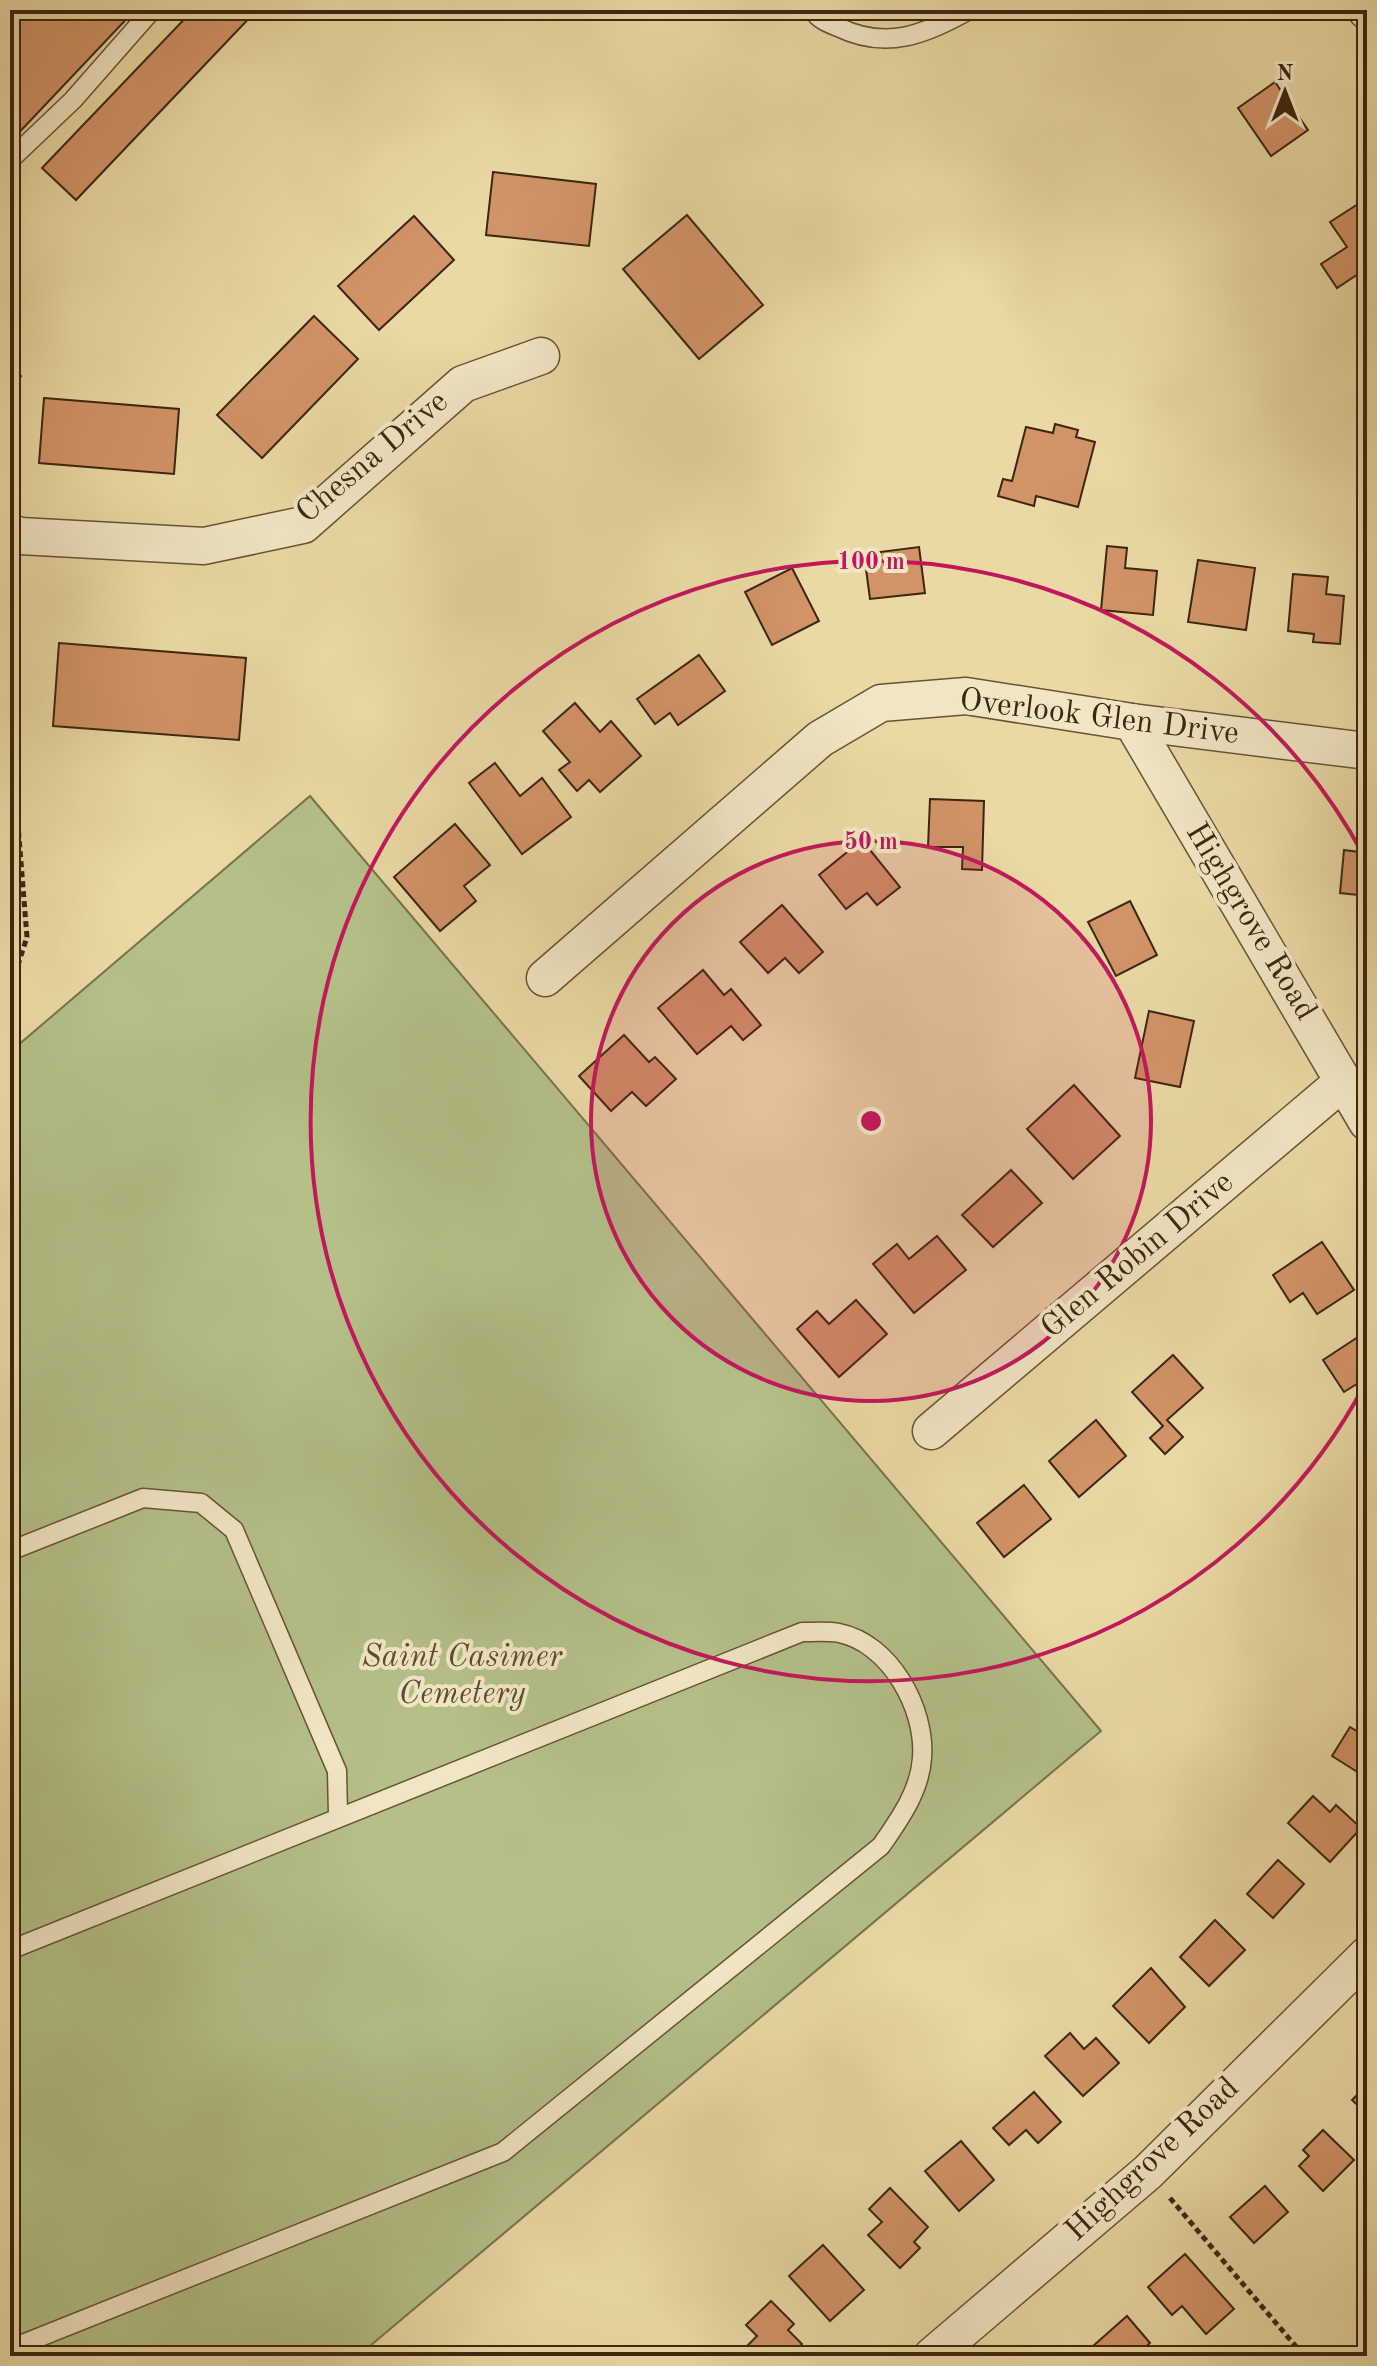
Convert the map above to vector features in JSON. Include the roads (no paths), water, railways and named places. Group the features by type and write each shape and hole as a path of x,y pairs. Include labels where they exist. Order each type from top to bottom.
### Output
{"street":[{"name":"Chesna Drive","path":"10,532 20,536 204,546 303,525 463,384 541,356"},
{"name":"Overlook Glen Drive","path":"545,978 820,739 881,703 966,696 1132,722 1367,751"},
{"name":"Highgrove Road","path":"1132,722 1367,1122"},
{"name":"Glen Robin Drive","path":"931,1431 1344,1081"},
{"name":"Highgrove Road","path":"932,2356 1148,2172 1367,1955"}],"lane":[{"path":"10,160 73,100 152,10"},
{"path":"813,10 817,17 859,37 896,41 930,31 969,10"},
{"path":"10,1551 143,1498 201,1503 234,1530 337,1771 338,1815"},
{"path":"10,1950 338,1815 802,1632 841,1633 877,1651 902,1681 916,1714 922,1758 909,1804 881,1846 503,2152 10,2349"}],"park label":[{"name":"Saint Casimer Cemetery","path":"462,1676"}]}
